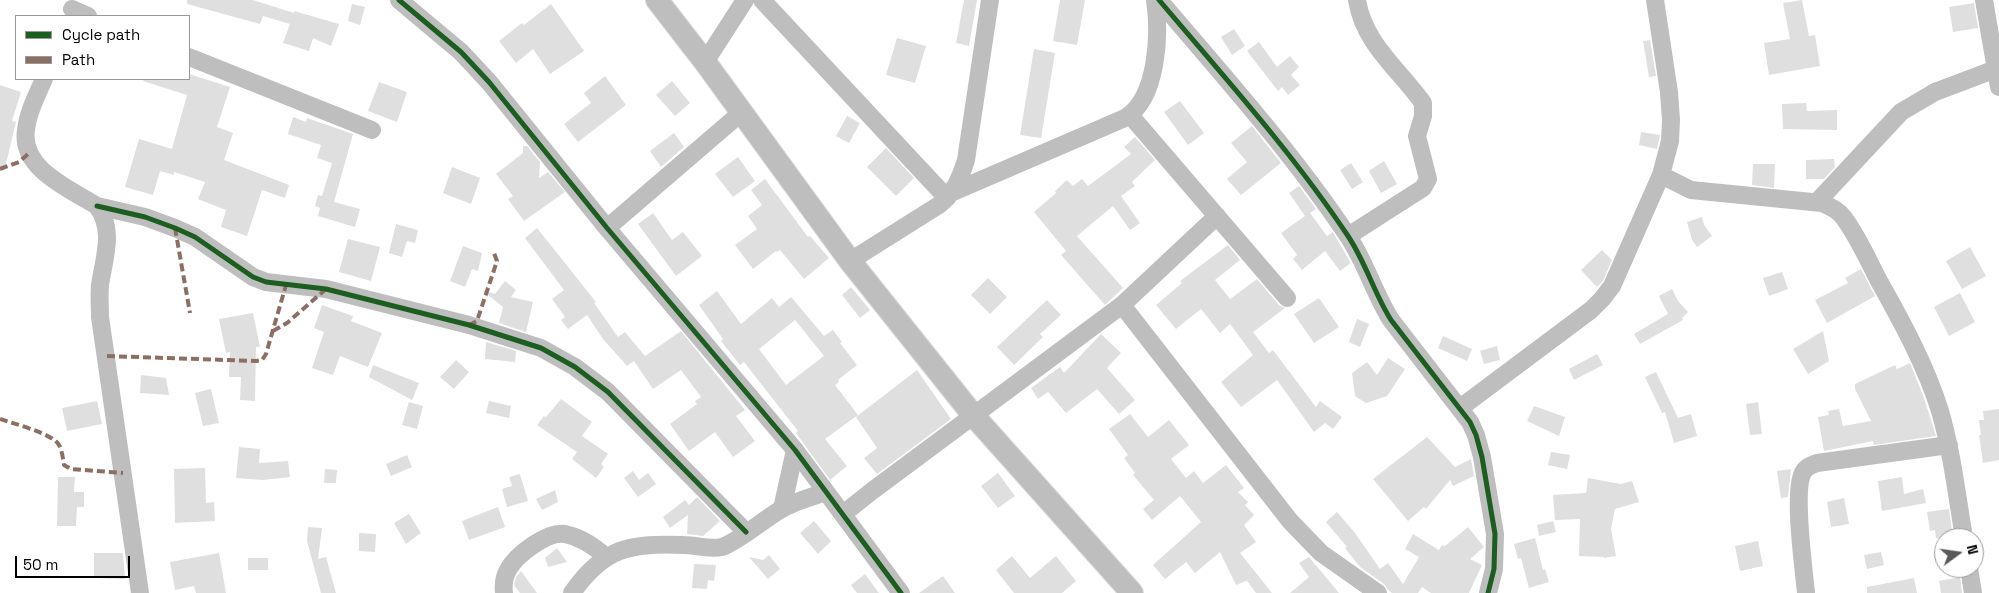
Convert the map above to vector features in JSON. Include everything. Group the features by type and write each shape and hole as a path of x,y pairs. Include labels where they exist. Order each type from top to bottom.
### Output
{"main road":[{"path":"657,0 742,112 850,261 973,415 1132,593"}],"street":[{"path":"399,0 461,52 489,82 606,228 795,450 901,593"},
{"path":"705,62 745,0"},
{"path":"762,0 950,195"},
{"path":"850,261 928,213 950,195 958,184 966,160 990,0"},
{"path":"950,195 1136,111 1144,100 1158,41 1157,0"},
{"path":"1157,0 1278,140 1348,236 1363,260 1383,308 1391,320 1470,422 1476,435 1495,534 1494,569 1488,593"},
{"path":"1348,236 1423,188 1428,179 1417,136 1423,116 1423,103 1378,49 1366,31 1359,14 1357,0"},
{"path":"1460,408 1592,310 1612,286 1662,175 1670,141 1669,92 1655,0"},
{"path":"1817,202 1901,112 1935,92 1998,81 1984,0"},
{"path":"71,9 86,15"},
{"path":"190,57 372,130"},
{"path":"44,80 31,110 26,130 28,154 37,166 97,206 104,215 108,238 100,286 100,317 140,593"},
{"path":"606,228 742,112"},
{"path":"1130,115 1287,298"},
{"path":"1662,175 1692,190 1817,202 1835,209 1854,233 1900,318 1925,372 1940,410 1949,446 1962,528"},
{"path":"97,206 145,217 175,228 195,237 253,276 266,282 326,289 469,325 541,348 575,367 608,392 746,532"},
{"path":"843,514 1122,305 1217,216"},
{"path":"1122,305 1290,521 1321,553 1378,593"},
{"path":"1806,593 1798,494 1800,478 1807,467 1817,463 1949,446"},
{"path":"782,509 795,450"},
{"path":"572,593 584,578 606,557 623,549 642,545 721,547 782,509 826,492"},
{"path":"504,593 503,586 509,568 540,540 551,536 565,534 576,538 597,548 606,557"},
{"path":"1971,578 1973,593"}],"building":[{"path":"187,0 253,0 294,13 294,11 339,24 331,46 313,38 309,51 283,43 290,24 263,16 260,24 187,4"},
{"path":"964,0 977,0 969,46 956,43"},
{"path":"1060,0 1085,0 1077,45 1053,41"},
{"path":"1802,0 1809,36 1815,35 1820,66 1769,75 1764,43 1790,39 1783,3"},
{"path":"1974,3 1978,28 1953,32 1949,7"},
{"path":"352,4 365,7 360,25 348,21"},
{"path":"551,4 584,51 550,74 533,49 516,63 499,41"},
{"path":"1234,29 1245,46 1232,55 1221,37"},
{"path":"897,38 926,46 915,83 886,75"},
{"path":"1650,40 1656,76 1649,77 1643,41"},
{"path":"1259,42 1277,67 1290,56 1299,67 1291,75 1300,85 1288,95 1282,87 1278,91 1247,51"},
{"path":"1034,49 1055,53 1041,138 1020,135"},
{"path":"190,74 230,87 217,127 233,133 224,160 289,185 285,198 262,190 247,236 221,227 226,210 198,199 205,182 174,172 174,175 160,171 153,195 125,187 139,139 172,149 187,95 143,81 190,80"},
{"path":"605,76 626,105 578,142 564,124 591,103 584,93"},
{"path":"672,81 690,103 675,116 656,95"},
{"path":"379,82 407,92 397,122 368,111"},
{"path":"0,85 21,92 12,121 16,122 5,168 0,167"},
{"path":"1180,101 1204,133 1188,145 1164,112"},
{"path":"1806,103 1807,111 1837,110 1837,130 1783,129 1782,104"},
{"path":"847,116 860,123 849,143 836,136"},
{"path":"293,117 306,122 307,118 353,134 334,202 360,209 355,227 318,216 320,208 315,206 318,195 322,196 332,163 317,158 321,145 288,134"},
{"path":"1252,126 1281,163 1241,195 1227,179 1247,162 1231,143"},
{"path":"1641,132 1660,135 1657,149 1639,145"},
{"path":"674,133 684,147 661,167 650,151"},
{"path":"1135,137 1155,160 1132,182 1135,186 1121,196 1140,223 1130,230 1113,206 1077,236 1123,288 1105,305 1061,255 1066,251 1034,212 1056,193 1055,191 1067,180 1073,186 1082,179 1088,186 1107,172 1131,154 1124,147"},
{"path":"523,146 527,146 540,162 539,178 548,172 565,192 524,221 508,199 513,196 496,174 523,153"},
{"path":"886,148 914,178 896,196 867,167"},
{"path":"738,157 755,181 733,197 715,174"},
{"path":"1834,159 1835,167 1824,179 1806,179 1806,160"},
{"path":"1384,161 1397,184 1381,193 1369,171"},
{"path":"1351,163 1363,182 1352,189 1340,170"},
{"path":"1753,164 1775,164 1774,188 1752,185"},
{"path":"452,167 480,178 471,204 443,193"},
{"path":"765,179 808,237 810,236 829,258 804,279 780,250 753,269 735,245 757,229 748,216 762,205 751,190"},
{"path":"1299,186 1316,209 1310,213 1327,236 1333,232 1351,263 1340,271 1325,251 1302,270 1293,259 1297,255 1281,233 1305,216 1289,193"},
{"path":"653,213 672,240 683,232 702,256 676,276 638,224"},
{"path":"1702,217 1704,225 1712,236 1697,247 1692,240 1687,222"},
{"path":"396,224 418,230 415,243 407,241 402,257 389,253"},
{"path":"537,228 596,302 594,303 618,337 625,332 645,356 681,331 745,410 736,416 755,441 733,457 715,432 689,451 670,424 697,404 695,401 701,397 681,370 653,389 634,361 627,366 603,339 587,315 568,329 561,320 565,317 552,299 564,290 525,238"},
{"path":"348,239 380,247 371,281 339,272"},
{"path":"1228,245 1240,260 1215,280 1230,299 1257,279 1279,305 1285,308 1253,332 1269,353 1273,350 1316,407 1320,401 1342,417 1333,429 1325,423 1314,432 1277,380 1241,407 1221,382 1253,355 1230,324 1220,333 1201,309 1176,329 1156,305 1182,283 1180,281"},
{"path":"463,246 482,253 478,271 472,269 465,287 450,281"},
{"path":"1970,247 1986,276 1962,289 1946,261"},
{"path":"1602,250 1612,260 1603,281 1597,287 1581,270"},
{"path":"1861,269 1875,296 1827,323 1815,300 1848,283 1845,278"},
{"path":"1782,272 1788,289 1769,296 1763,278"},
{"path":"988,278 1007,297 990,314 971,295"},
{"path":"505,281 516,290 511,297 533,302 526,332 499,323 503,307 482,290 495,294"},
{"path":"851,287 870,310 860,318 842,295"},
{"path":"1672,289 1678,301 1688,312 1682,318 1683,320 1640,344 1634,334 1668,314 1659,296"},
{"path":"717,291 741,324 772,298 779,307 791,297 824,336 833,330 842,342 840,343 857,365 838,380 839,382 835,385 858,415 825,439 847,466 830,480 796,433 798,431 744,362 740,365 721,341 723,339 699,305","holes":["795,320 824,356 786,385 759,349"]},
{"path":"1960,293 1975,322 1949,336 1934,307"},
{"path":"1319,298 1339,327 1314,343 1294,314"},
{"path":"1047,300 1061,315 1040,334 1043,337 1014,365 997,347"},
{"path":"322,305 353,316 351,321 382,333 368,367 340,356 333,375 312,368 324,332 314,328"},
{"path":"253,313 260,347 256,347 255,401 240,400 241,377 229,377 230,352 226,353 219,319"},
{"path":"1357,319 1369,324 1360,347 1349,342"},
{"path":"1823,331 1829,361 1808,374 1793,349"},
{"path":"1101,334 1121,353 1107,368 1135,400 1119,414 1097,389 1066,413 1048,392 1038,399 1031,388 1060,367 1064,373"},
{"path":"1443,336 1472,349 1467,361 1438,348"},
{"path":"486,342 516,351 515,362 485,359"},
{"path":"1497,346 1500,360 1484,364 1480,351"},
{"path":"1597,354 1603,365 1574,380 1569,369"},
{"path":"1388,358 1405,369 1387,396 1366,403 1355,396 1352,373 1367,362 1377,375"},
{"path":"456,360 469,372 454,389 440,377"},
{"path":"1910,363 1936,436 1874,445 1873,441 1824,451 1818,417 1829,415 1828,411 1839,409 1843,426 1871,421 1855,389 1855,384 1895,365 1897,369"},
{"path":"373,365 419,383 412,400 369,377"},
{"path":"917,370 951,419 877,474 864,458 877,448 856,417"},
{"path":"1656,372 1678,418 1691,414 1697,436 1674,443 1665,412 1662,413 1645,377"},
{"path":"141,375 166,378 169,395 140,393"},
{"path":"211,389 219,423 203,426 195,393"},
{"path":"561,399 592,422 582,436 608,454 601,464 604,467 596,478 572,459 577,452 537,425"},
{"path":"97,401 102,424 67,431 62,408"},
{"path":"489,401 511,406 509,418 486,413"},
{"path":"409,402 423,406 417,429 402,425"},
{"path":"1758,402 1762,434 1750,435 1746,404"},
{"path":"1534,406 1565,417 1559,436 1527,421"},
{"path":"1999,409 1999,460 1983,463 1979,420 1984,420 1983,411"},
{"path":"1130,414 1148,437 1169,420 1189,445 1171,459 1186,478 1194,471 1203,483 1226,465 1244,488 1238,492 1248,502 1245,505 1254,515 1244,525 1256,542 1240,553 1272,593 1256,593 1247,581 1251,579 1236,585 1220,552 1195,573 1186,562 1165,579 1153,565 1201,522 1180,496 1152,520 1143,509 1154,500 1133,475 1135,473 1124,458 1128,455 1109,429"},
{"path":"1427,437 1455,467 1471,459 1474,476 1453,486 1450,480 1426,509 1424,507 1408,521 1373,479"},
{"path":"239,447 260,449 259,463 288,461 290,477 263,480 236,478"},
{"path":"1551,452 1570,455 1567,469 1548,465"},
{"path":"407,455 412,467 391,476 386,464"},
{"path":"205,468 206,503 214,502 215,521 175,523 174,469"},
{"path":"325,469 337,470 336,483 324,483"},
{"path":"1791,469 1788,497 1781,498 1777,471"},
{"path":"633,471 639,480 648,473 656,484 638,497 624,478"},
{"path":"998,473 1015,496 998,508 981,486"},
{"path":"520,474 528,501 507,507 502,489 512,486 509,477"},
{"path":"58,477 75,477 74,492 84,492 84,507 77,507 76,526 57,526"},
{"path":"1902,477 1904,494 1923,489 1926,503 1882,511 1878,481"},
{"path":"1588,478 1621,484 1632,481 1639,502 1615,509 1611,529 1616,556 1604,558 1579,556 1580,519 1555,520 1553,495 1586,493"},
{"path":"555,490 558,502 542,510 536,499"},
{"path":"697,497 720,521 703,536 687,534 688,515 670,528 663,517 685,500 689,505"},
{"path":"1844,498 1849,524 1831,527 1827,502"},
{"path":"498,507 505,527 469,540 462,521"},
{"path":"1949,509 1952,528 1934,528 1934,530 1930,531 1927,512"},
{"path":"1337,512 1355,533 1380,569 1388,563 1403,584 1419,557 1405,549 1413,534 1439,550 1442,545 1445,546 1468,527 1484,547 1470,559 1482,565 1469,593 1431,593 1422,587 1418,593 1392,593 1384,584 1360,567 1345,548 1347,547 1326,522"},
{"path":"409,514 421,533 406,544 394,523"},
{"path":"814,521 831,541 818,554 800,533"},
{"path":"1553,521 1556,532 1539,536 1537,525"},
{"path":"308,527 322,528 318,559 326,557 336,593 321,593 307,541"},
{"path":"359,533 376,534 375,552 359,551"},
{"path":"1535,538 1543,570 1545,569 1549,582 1529,588 1521,558 1518,559 1514,544"},
{"path":"1758,541 1763,566 1740,571 1735,546"},
{"path":"557,548 567,562 548,567 545,558"},
{"path":"1881,552 1884,565 1867,569 1864,555"},
{"path":"94,553 123,553 125,579 94,578"},
{"path":"219,553 226,593 196,593 194,586 175,590 170,562"},
{"path":"769,555 780,569 768,579 749,557 763,560"},
{"path":"1012,556 1030,578 1056,556 1076,581 1062,593 1014,593 996,570"},
{"path":"1309,557 1339,593 1290,593 1309,577 1299,563"},
{"path":"248,558 268,558 268,570 248,570"},
{"path":"694,564 716,565 714,581 708,580 707,589 692,588"},
{"path":"521,571 537,593 520,593 514,585 516,577"},
{"path":"865,574 879,593 857,593 851,585"},
{"path":"943,576 955,593 919,593"},
{"path":"1914,578 1917,593 1867,593 1867,587"},
{"path":"1960,578 1962,593 1941,593 1939,581"}],"marked path":[{"path":"0,169 19,162 28,154"},
{"path":"175,228 190,313"},
{"path":"469,325 477,321 497,261 494,253"},
{"path":"107,356 262,360 266,354 286,285"},
{"path":"273,331 287,323 326,289"},
{"path":"0,419 41,433 55,441 61,449 64,465 71,469 123,473"}],"cycle path":[{"path":"399,0 461,52 489,82 607,228 795,450 901,593"},
{"path":"1159,0 1257,115 1304,175 1348,236 1391,320 1470,422 1482,457 1495,534 1494,569 1488,593"},
{"path":"97,206 145,217 175,228 195,237 253,277 266,282 326,289 469,325 541,348 575,367 608,392 746,532"}]}
